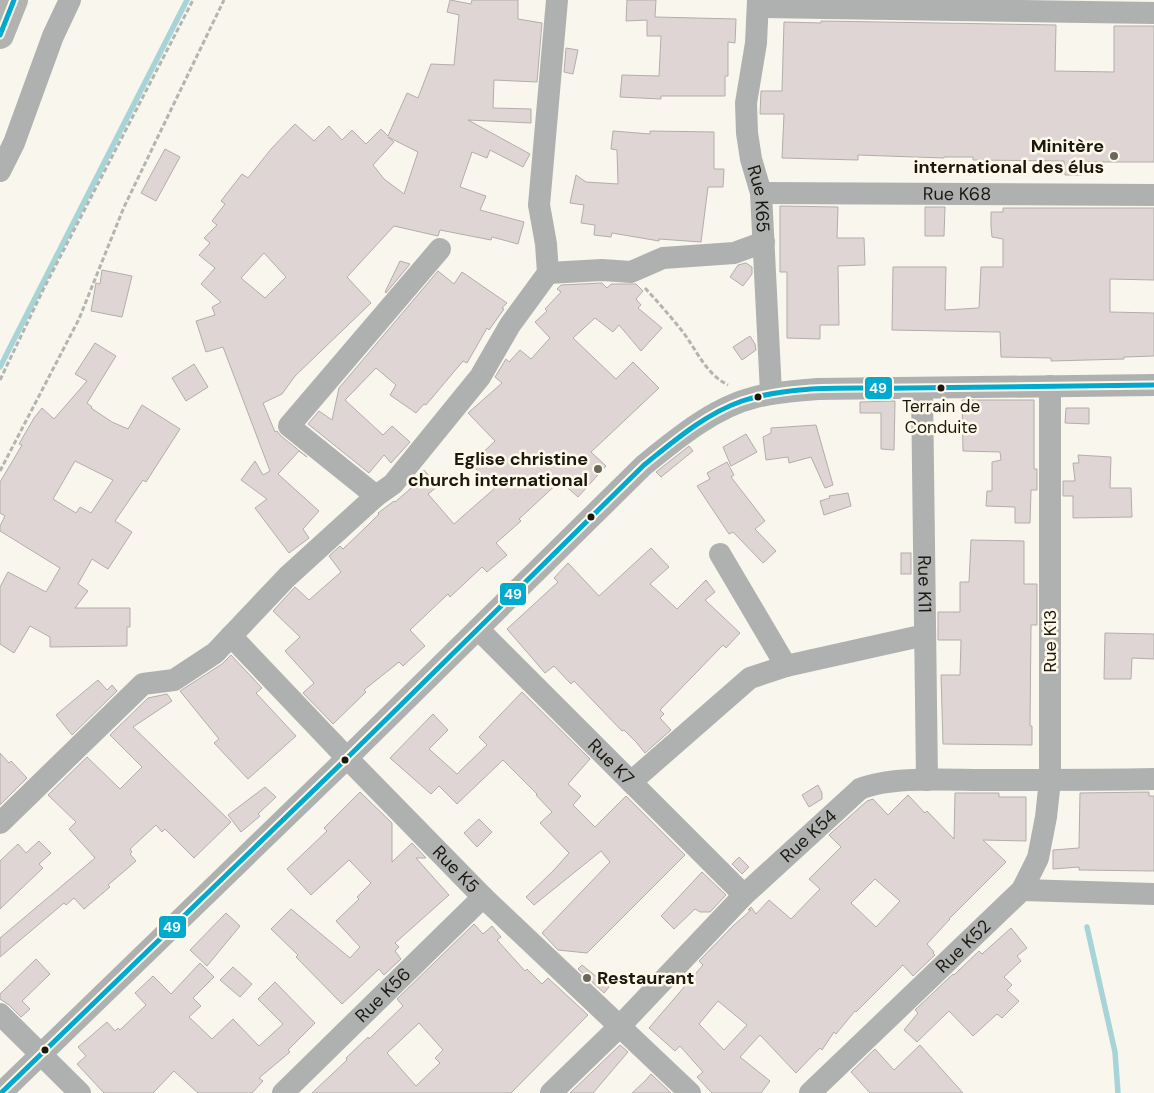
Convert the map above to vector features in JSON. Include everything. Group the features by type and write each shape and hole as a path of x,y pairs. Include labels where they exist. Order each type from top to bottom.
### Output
{"main road":[{"path":"0,35 14,0"}],"street":[{"path":"0,171 14,143 53,36 70,0"},
{"path":"0,822 143,684 174,680 215,653 287,577 376,496 393,484 480,377 510,325 548,273 546,244 539,205 557,0"},
{"path":"758,4 1154,12"},
{"name":"Rue K65","path":"758,4 756,43 746,103 747,133 751,159 761,193 764,242 762,395"},
{"name":"Rue K68","path":"761,193 1154,195"},
{"path":"548,273 602,270 632,272 663,258 734,253 764,242"},
{"path":"376,496 289,426 440,249"},
{"path":"1,1093 347,758 651,459 678,437 711,416 762,395 817,389 1154,385"},
{"name":"Rue K13","path":"1022,890 1038,858 1046,817 1050,780 1050,386"},
{"name":"Rue K11","path":"922,388 928,780"},
{"path":"720,554 786,666"},
{"name":"Rue K7","path":"478,629 744,895"},
{"path":"631,782 750,678 786,666 925,635"},
{"name":"Rue K5","path":"231,636 483,897 690,1093"},
{"name":"Rue K54","path":"551,1093 619,1027 744,895 860,789 872,784 928,780 1154,779"},
{"path":"1022,890 1154,894"},
{"name":"Rue K52","path":"810,1093 1022,890"},
{"name":"Rue K56","path":"283,1093 483,897"},
{"path":"0,1014 80,1093"}],"path":[{"path":"0,380 43,290 193,0"},
{"path":"0,471 79,319 124,207 224,0"},
{"path":"632,272 684,333 718,380 762,395"}],"building":[{"path":"450,0 471,4 472,0 518,0 518,19 542,23 537,82 494,80 493,108 531,109 531,123 468,120 530,154 523,167 490,150 487,158 472,152 460,187 486,196 480,210 524,222 518,244 492,237 491,240 440,230 438,236 394,226 347,277 371,303 295,376 282,394 263,403 275,432 277,431 307,457 299,451 278,474 319,511 303,529 309,538 289,553 255,508 267,499 241,480 255,461 263,475 270,471 223,347 206,352 196,321 215,315 212,307 221,302 201,284 215,268 199,255 210,243 204,238 217,225 212,221 225,204 221,201 242,174 248,178 271,149 295,124 314,141 329,126 342,140 352,130 366,144 381,129 388,136 407,93 418,98 431,64 454,65 459,15 447,12","holes":["388,137 418,152 404,194 384,179 373,165 394,142","264,253 286,277 265,298 241,278"]},
{"path":"627,0 656,0 655,17 736,19 735,43 728,42 728,76 725,76 725,96 661,96 661,99 620,97 622,75 659,76 661,36 647,36 647,20 626,21"},
{"path":"821,21 1056,25 1055,71 1114,72 1114,26 1154,26 1154,162 1081,162 1082,175 1065,175 1064,161 973,160 973,157 944,158 858,155 858,160 782,158 784,114 760,114 761,91 782,91 784,22 821,23"},
{"path":"566,48 578,50 573,74 564,72"},
{"path":"613,131 650,134 650,131 714,132 714,169 724,169 723,187 708,187 701,242 659,239 659,241 612,233 611,237 594,235 595,225 581,223 584,205 570,203 576,175 586,182 618,184 617,150 611,149"},
{"path":"165,149 180,157 156,201 141,193"},
{"path":"780,206 838,207 837,238 864,238 865,265 838,266 839,325 820,325 820,339 787,338 787,272 780,272"},
{"path":"925,207 945,207 944,236 925,236"},
{"path":"1003,208 1154,208 1154,280 1110,279 1110,312 1154,313 1154,356 1124,357 1124,359 1051,361 1051,358 1001,357 1000,332 892,330 893,267 946,267 945,310 979,308 981,267 1003,267 1003,239 992,237 991,212 1003,212"},
{"path":"400,261 410,264 386,293 385,292"},
{"path":"746,263 752,267 752,274 743,286 730,277 738,265"},
{"path":"102,270 132,276 122,317 91,311 96,283 100,284"},
{"path":"438,271 454,284 462,272 507,303 489,330 487,328 467,363 463,361 426,405 424,404 416,413 390,395 396,385 376,368 345,400 383,435 392,426 410,442 391,463 384,455 369,473 308,424 319,411 332,420 339,388"},
{"path":"602,283 607,288 611,284 636,284 643,291 636,299 641,305 638,308 662,328 641,351 619,325 613,332 595,318 573,338 616,379 633,362 659,388 591,452 606,466 578,497 560,481 519,519 521,521 496,543 507,555 487,572 482,567 450,597 448,594 410,630 425,646 403,666 399,662 364,690 366,692 333,724 303,693 314,683 285,651 300,637 273,611 295,587 309,600 341,572 329,556 340,546 343,549 378,513 395,502 417,483 414,479 424,470 438,486 428,494 454,524 495,488 471,464 495,441 468,413 502,383 495,377 506,359 509,362 520,350 531,359 550,338 535,322 547,311 545,309 561,292 557,289 561,285"},
{"path":"750,336 756,350 742,360 733,347"},
{"path":"95,343 116,356 87,403 91,408 112,422 128,429 142,405 180,429 146,482 143,480 115,521 132,532 108,569 92,559 78,584 88,591 75,608 130,608 127,646 50,647 50,637 30,626 14,653 0,644 0,587 8,572 46,592 60,568 0,531 0,526 5,516 0,513 0,482 22,445 19,444 42,408 54,419 87,381 75,374","holes":["75,461 113,480 91,513 80,507 76,513 53,499"]},
{"path":"194,364 208,387 186,401 172,378"},
{"path":"962,400 1034,400 1034,469 1037,469 1037,490 1031,490 1030,523 1015,523 1015,507 986,506 987,491 992,491 992,462 1001,460 1000,452 963,451"},
{"path":"895,401 894,450 881,449 881,413 860,413 860,402"},
{"path":"1066,408 1089,408 1089,424 1065,423"},
{"path":"816,425 833,485 825,488 811,457 789,463 788,457 766,460 763,437 771,433 771,428"},
{"path":"746,434 757,452 731,466 723,447"},
{"path":"689,446 693,451 661,477 656,472"},
{"path":"1078,455 1111,457 1110,488 1131,488 1132,517 1073,518 1073,496 1063,496 1063,481 1075,481 1073,463 1079,463"},
{"path":"727,462 734,475 731,477 765,521 755,529 776,551 763,563 733,532 729,534 697,486 710,479 707,473"},
{"path":"848,493 851,506 824,515 820,501 830,498 829,496"},
{"path":"971,540 1024,541 1024,584 1037,584 1037,625 1031,625 1030,726 1032,726 1032,745 943,744 941,675 960,675 961,640 938,640 938,612 960,612 960,582 969,582"},
{"path":"651,548 669,567 650,584 677,609 706,580 715,592 705,600 740,633 726,648 723,645 660,710 664,714 660,718 671,730 645,753 574,681 571,684 554,666 545,673 507,629 558,582 554,578 568,563 599,596"},
{"path":"901,553 911,553 911,574 901,574"},
{"path":"1105,633 1154,634 1154,659 1132,658 1131,679 1104,679"},
{"path":"231,655 262,688 256,693 296,736 248,779 214,743 219,739 180,691 222,664"},
{"path":"98,680 107,690 112,685 117,691 72,735 56,715"},
{"path":"522,692 590,759 568,784 581,796 573,805 595,827 626,796 685,855 587,953 558,950 542,933 610,862 601,851 534,905 526,897 569,853 540,823 552,812 537,794 503,760 457,804 439,786 431,794 390,758 433,714 448,730 429,749 457,774 487,745 479,737"},
{"path":"167,694 172,701 133,727 231,822 194,858 165,829 162,832 156,825 130,849 132,852 130,854 136,861 84,909 74,898 66,905 64,903 0,957 0,938 95,858 69,829 76,822 48,795 87,757 120,789 142,767 110,735 148,698"},
{"path":"0,753 9,763 11,761 27,778 0,805"},
{"path":"818,785 822,793 822,799 809,807 802,795"},
{"path":"265,787 276,797 258,814 260,816 241,832 228,815"},
{"path":"360,792 392,823 392,862 412,843 426,858 416,858 449,895 395,943 399,947 395,951 401,959 384,975 379,969 342,1004 296,957 298,955 271,929 291,909 350,958 360,947 336,921 359,899 357,897 371,883 349,860 311,895 287,869 327,831 324,828"},
{"path":"1149,792 1149,796 1154,796 1154,871 1079,870 1079,867 1053,869 1053,850 1079,848 1080,793"},
{"path":"955,793 999,793 999,797 1026,797 1026,841 983,840 1006,862 949,919 927,944 935,955 913,976 903,965 855,1011 836,1034 834,1032 822,1050 820,1048 796,1073 760,1035 740,1057 770,1081 761,1093 712,1093 697,1077 703,1072 680,1046 675,1051 649,1028 703,965 699,961 751,910 748,910 751,907 756,914 769,900 791,919 820,889 809,879 841,847 829,835 867,801 873,799 888,815 908,795 925,813 927,811 954,839","holes":["875,879 900,901 876,927 851,903","718,1001 747,1025 724,1050 699,1024"]},
{"path":"479,819 492,832 477,847 464,833"},
{"path":"39,841 51,853 39,864 43,868 0,909 0,861 18,844 26,853"},
{"path":"739,857 749,867 742,874 732,864"},
{"path":"702,872 726,895 710,912 700,912 695,909 674,929 661,916"},
{"path":"226,913 240,926 207,966 190,950"},
{"path":"474,924 483,934 492,926 501,937 497,940 525,971 527,969 542,984 548,978 588,1015 511,1093 312,1093 347,1060 346,1058 403,1006 397,999","holes":["419,1023 443,1050 435,1058 440,1063 416,1086 387,1053"]},
{"path":"1011,928 1027,948 1017,956 1021,961 1004,977 1012,985 1007,990 1019,1001 1002,1018 997,1014 973,1036 949,1011 917,1042 904,1030 918,1013 915,1010 979,951 982,954"},
{"path":"36,959 50,974 22,1001 30,1009 21,1017 0,999 0,994"},
{"path":"200,963 214,977 193,998 201,1006 189,1017 212,1039 233,1019 259,1046 283,1024 258,999 275,982 315,1023 288,1050 290,1052 259,1078 263,1081 252,1093 198,1093 174,1071 153,1093 104,1093 77,1064 86,1056 78,1047 107,1022 115,1031 118,1028 120,1030 146,1005 135,993 153,976 171,994"},
{"path":"582,965 609,987 604,993 578,969"},
{"path":"233,967 252,984 240,997 220,980"},
{"path":"620,1045 628,1052 593,1093 570,1093"},
{"path":"920,1045 963,1093 870,1093 851,1072 875,1049 894,1070"},
{"path":"651,1074 671,1093 632,1093"}],"waterway":[{"path":"0,367 187,0"},
{"path":"1087,927 1115,1052 1118,1093"}],"transit line":[{"name":"49","path":"0,35 14,0"},
{"name":"49","path":"1,1093 347,758 644,465 678,438 715,413 728,406 762,396 824,388 1154,385"}],"place":[{"name":"Minitère international des élus","path":"1114,156"},
{"name":"Terrain de Conduite","path":"941,388"},
{"name":"Eglise christine church international","path":"598,469"},
{"name":"Restaurant","path":"587,978"}]}
